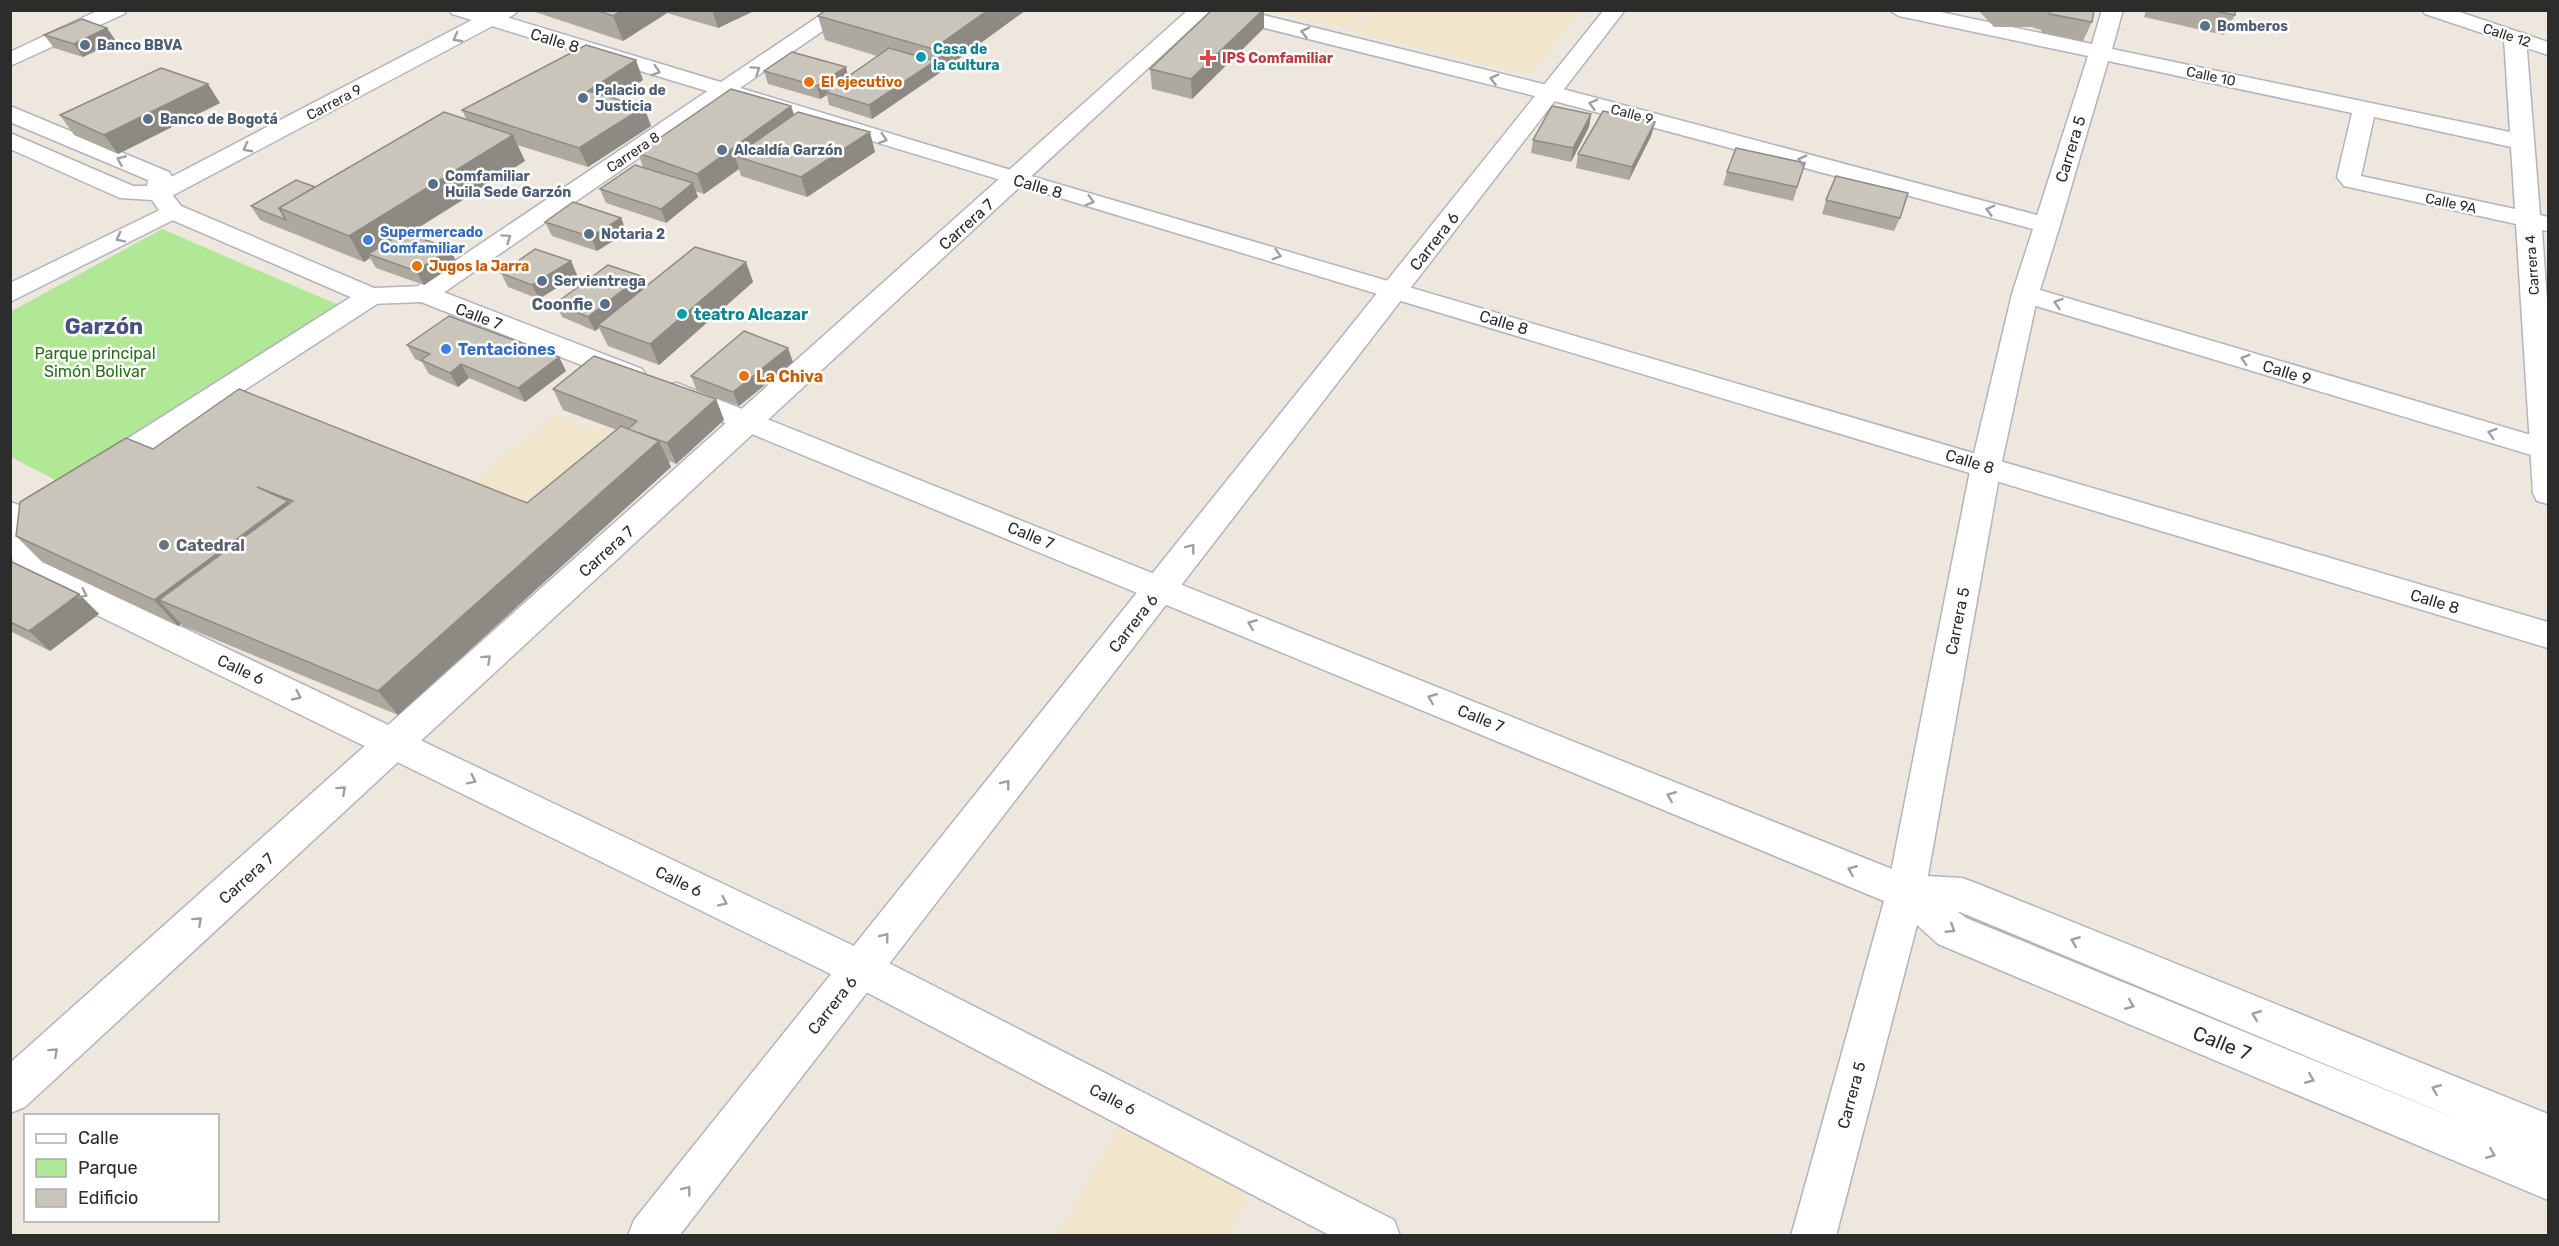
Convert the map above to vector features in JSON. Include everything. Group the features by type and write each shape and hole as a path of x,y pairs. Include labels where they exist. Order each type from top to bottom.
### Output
{"street":[{"path":"10,60 117,10"},
{"name":"Calle 8","path":"459,10 499,16 724,91 1015,179 1395,290 2548,635"},
{"name":"Carrera 8","path":"424,294 843,10"},
{"name":"Carrera 7","path":"10,1092 1201,10"},
{"name":"Calle 9","path":"1216,10 1551,93 2047,225"},
{"name":"Carrera 6","path":"650,1236 1615,10"},
{"name":"Calle 10","path":"1899,10 2522,142"},
{"name":"Carrera 5","path":"1813,1236 1906,892 1986,466 2025,294 2113,10"},
{"name":"Calle 12","path":"2432,10 2548,49"},
{"name":"Carrera 9","path":"10,294 166,202 499,16"},
{"name":"Carrera 4","path":"2515,38 2522,142 2538,222 2548,493"},
{"name":"Calle 9A","path":"2364,109 2349,177 2353,181 2538,222"},
{"path":"10,113 160,177 166,202"},
{"name":"Calle 7","path":"10,140 129,193 166,202 371,296 424,294 749,421 1161,587 1906,892 1952,931 2548,1178"},
{"name":"Calle 9","path":"2025,294 2547,449"},
{"path":"82,482 371,296"},
{"name":"Calle 6","path":"25,513 20,576 395,743 861,969 1378,1236"},
{"name":"Calle 7","path":"1906,892 1962,895 2548,1135"}],"shaded area":[{"path":"1269,11 1363,11 1347,28"},
{"path":"1372,11 1578,11 1531,75 1352,32"},
{"path":"645,390 727,419 676,465 630,447 540,519 465,488 556,415 596,432"},
{"path":"1125,1117 1256,1185 1228,1235 1057,1236"}],"green space":[{"name":"Parque principal Simón Bolivar","path":"162,229 341,306 61,483 11,457 10,312"}],"building":[{"path":"596,10 622,10 613,16"},
{"path":"826,10 988,10 933,49 818,16"},
{"path":"1212,10 1263,10 1191,79 1150,69"},
{"path":"2049,10 2094,10 2092,22 2050,14"},
{"path":"2211,10 2235,10 2235,15"},
{"path":"82,19 107,28 74,44 44,35"},
{"path":"586,45 636,60 588,91 644,107 579,148 462,110"},
{"path":"889,48 935,61 869,105 826,92"},
{"path":"792,52 846,67 817,86 764,71"},
{"path":"161,68 208,84 104,135 60,115"},
{"path":"731,89 791,106 697,174 638,153"},
{"path":"1552,106 1591,114 1573,148 1533,140"},
{"path":"1603,111 1655,122 1632,167 1578,154"},
{"path":"444,112 513,135 349,236 279,208"},
{"path":"798,112 870,132 801,177 735,156"},
{"path":"1736,148 1805,163 1797,187 1727,172"},
{"path":"635,165 693,183 661,209 600,189"},
{"path":"1836,176 1908,193 1900,218 1826,200"},
{"path":"296,180 315,187 279,208 286,220 251,206"},
{"path":"573,202 621,218 591,237 545,222"},
{"path":"404,232 450,249 416,271 368,254"},
{"path":"695,247 746,262 650,344 598,325"},
{"path":"535,249 571,261 532,285 501,273"},
{"path":"608,265 641,276 588,317 556,303"},
{"path":"449,316 559,357 518,388 461,364 450,373 421,360 430,354 407,345"},
{"path":"744,331 788,348 733,392 691,376"},
{"path":"594,356 716,399 667,443 628,429 637,421 553,389"},
{"path":"239,389 527,503 621,426 659,441 378,691 159,600 293,501 257,487 288,501 154,600 16,536 20,502 126,438 153,449"},
{"path":"10,561 79,594 29,631 10,622"}],"place":[{"name":"Bomberos","path":"2205,26"},
{"name":"Banco BBVA","path":"85,45"},
{"name":"Casa de la cultura","path":"921,57"},
{"name":"IPS Comfamiliar","path":"1208,58"},
{"name":"El ejecutivo","path":"809,82"},
{"name":"Palacio de Justicia","path":"583,98"},
{"name":"Banco de Bogotá","path":"148,119"},
{"name":"Alcaldía Garzón","path":"722,150"},
{"name":"Comfamiliar Huila Sede Garzón","path":"433,184"},
{"name":"Notaria 2","path":"589,234"},
{"name":"Supermercado Comfamiliar","path":"368,240"},
{"name":"Jugos la Jarra","path":"417,266"},
{"name":"Servientrega","path":"542,281"},
{"name":"Coonfie","path":"605,304"},
{"name":"teatro Alcazar","path":"682,314"},
{"name":"Tentaciones","path":"446,349"},
{"name":"La Chiva","path":"744,376"},
{"name":"Catedral","path":"164,545"}],"district":[{"name":"Garzón","path":"104,326"}]}
